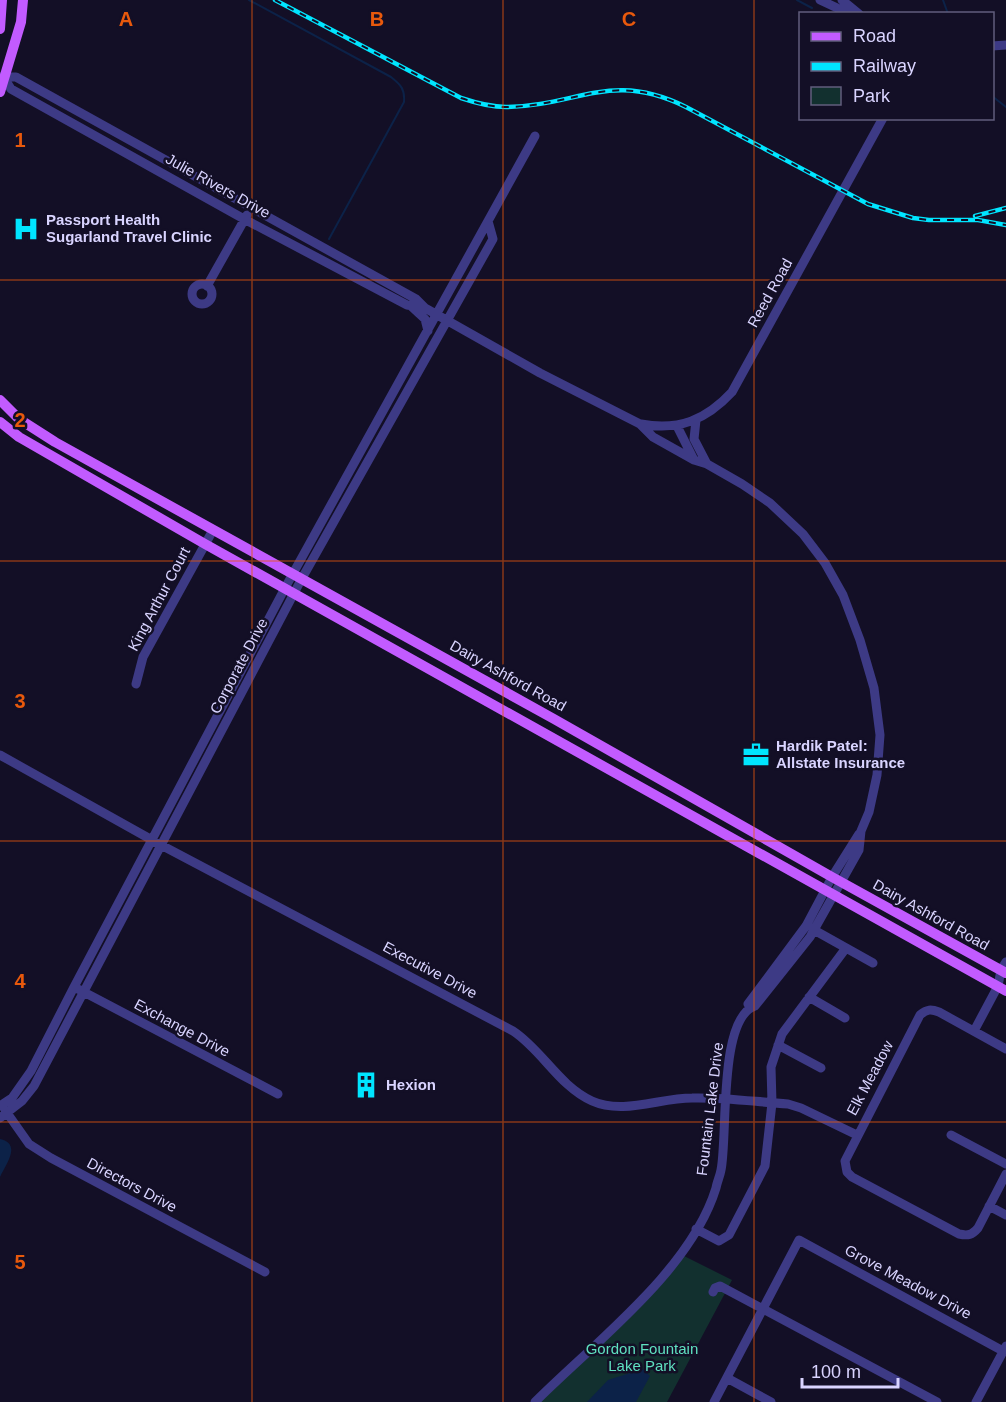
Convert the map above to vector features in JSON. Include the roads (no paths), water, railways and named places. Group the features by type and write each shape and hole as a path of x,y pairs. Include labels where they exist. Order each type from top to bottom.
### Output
{"main road":[{"path":"0,28 3,0"},
{"path":"0,92 2,77 21,22 24,0"},
{"name":"Dairy Ashford Road","path":"0,400 19,419 55,442 554,718 920,925 1004,977"},
{"name":"Dairy Ashford Road","path":"0,422 18,437 205,544 913,938 1004,977"},
{"path":"48,454 55,442"},
{"path":"76,470 83,458"},
{"path":"545,734 554,718"},
{"path":"608,768 615,753"},
{"path":"719,830 727,817"},
{"path":"913,938 920,925"}],"street":[{"path":"820,0 846,12"},
{"path":"842,0 857,12"},
{"name":"Julie Rivers Drive","path":"2,77 16,77 416,298 425,308 540,373 640,424 652,437 694,460 707,464 770,503 803,534 825,563 843,595 860,640 874,688 880,735 877,776 861,831 858,850 830,892"},
{"name":"Julie Rivers Drive","path":"2,77 11,89 244,219 412,307 425,308"},
{"name":"Reed Road","path":"640,424 665,427 696,420 718,406 732,392 882,120"},
{"name":"Corporate Drive","path":"296,577 372,453 442,317 452,288 535,136"},
{"path":"147,163 152,152"},
{"path":"207,286 251,207"},
{"name":"Corporate Drive","path":"4,1116 22,1101 34,1086 263,652 289,591 363,447 428,331 461,292 493,239 488,222"},
{"path":"295,245 303,236"},
{"path":"452,288 461,292"},
{"path":"412,307 425,319 428,331"},
{"path":"696,420 694,439 707,464"},
{"path":"677,426 694,460"},
{"path":"363,447 372,453"},
{"name":"King Arthur Court","path":"136,684 143,657 213,530"},
{"name":"Corporate Drive","path":"1,1106 22,1086 254,647 289,591"},
{"path":"254,647 263,652"},
{"name":"Executive Drive","path":"0,755 161,845 513,1031 527,1041 569,1086 591,1101 618,1106 691,1098 772,1103 801,1108 857,1135"},
{"name":"Fountain Lake Drive","path":"535,1402 665,1276 696,1229 712,1199 721,1169 731,1043 740,1022 750,1007 748,1004 814,930 830,892"},
{"name":"Fountain Lake Drive","path":"784,962 830,892"},
{"path":"814,930 873,963"},
{"path":"696,1229 719,1241 729,1235 765,1166 772,1103 771,1067 782,1034 846,948"},
{"path":"1004,977 974,1031 1006,1049"},
{"name":"Exchange Drive","path":"74,987 278,1094"},
{"path":"809,997 845,1018"},
{"name":"Elk Meadow","path":"974,1031 939,1012 929,1010 920,1015 846,1155 845,1167 852,1177 959,1234 969,1235 978,1228 989,1206"},
{"path":"778,1045 821,1068"},
{"name":"Directors Drive","path":"1,1106 4,1116 29,1144 51,1158 265,1272"},
{"path":"951,1135 1006,1164"},
{"path":"1006,1174 989,1206 1006,1215"},
{"name":"Grove Meadow Drive","path":"763,1309 799,1240 1005,1348"},
{"path":"713,1292 717,1286 720,1286 937,1402"},
{"path":"714,1402 763,1309"},
{"path":"976,1402 1005,1348"},
{"path":"727,1378 771,1402"}],"water":[{"path":"0,1139 10,1145 11,1150 0,1177"},
{"path":"643,1369 650,1376 636,1402 587,1402 608,1380"}],"waterway":[{"path":"249,0 391,77 403,90 404,102 329,239"},
{"path":"797,0 812,8"},
{"path":"943,0 947,12"},
{"path":"994,98 1006,107"}],"railway":[{"path":"275,0 467,100 506,107 531,105 615,90 660,96 686,107 868,204 913,218 978,220 1006,225"},
{"path":"975,216 1006,208"}],"place":[{"name":"Passport Health Sugarland Travel Clinic","path":"26,229"},
{"name":"Hardik Patel: Allstate Insurance","path":"756,755"},
{"name":"Hexion","path":"366,1085"}],"park label":[{"name":"Gordon Fountain Lake Park","path":"642,1358"}]}
